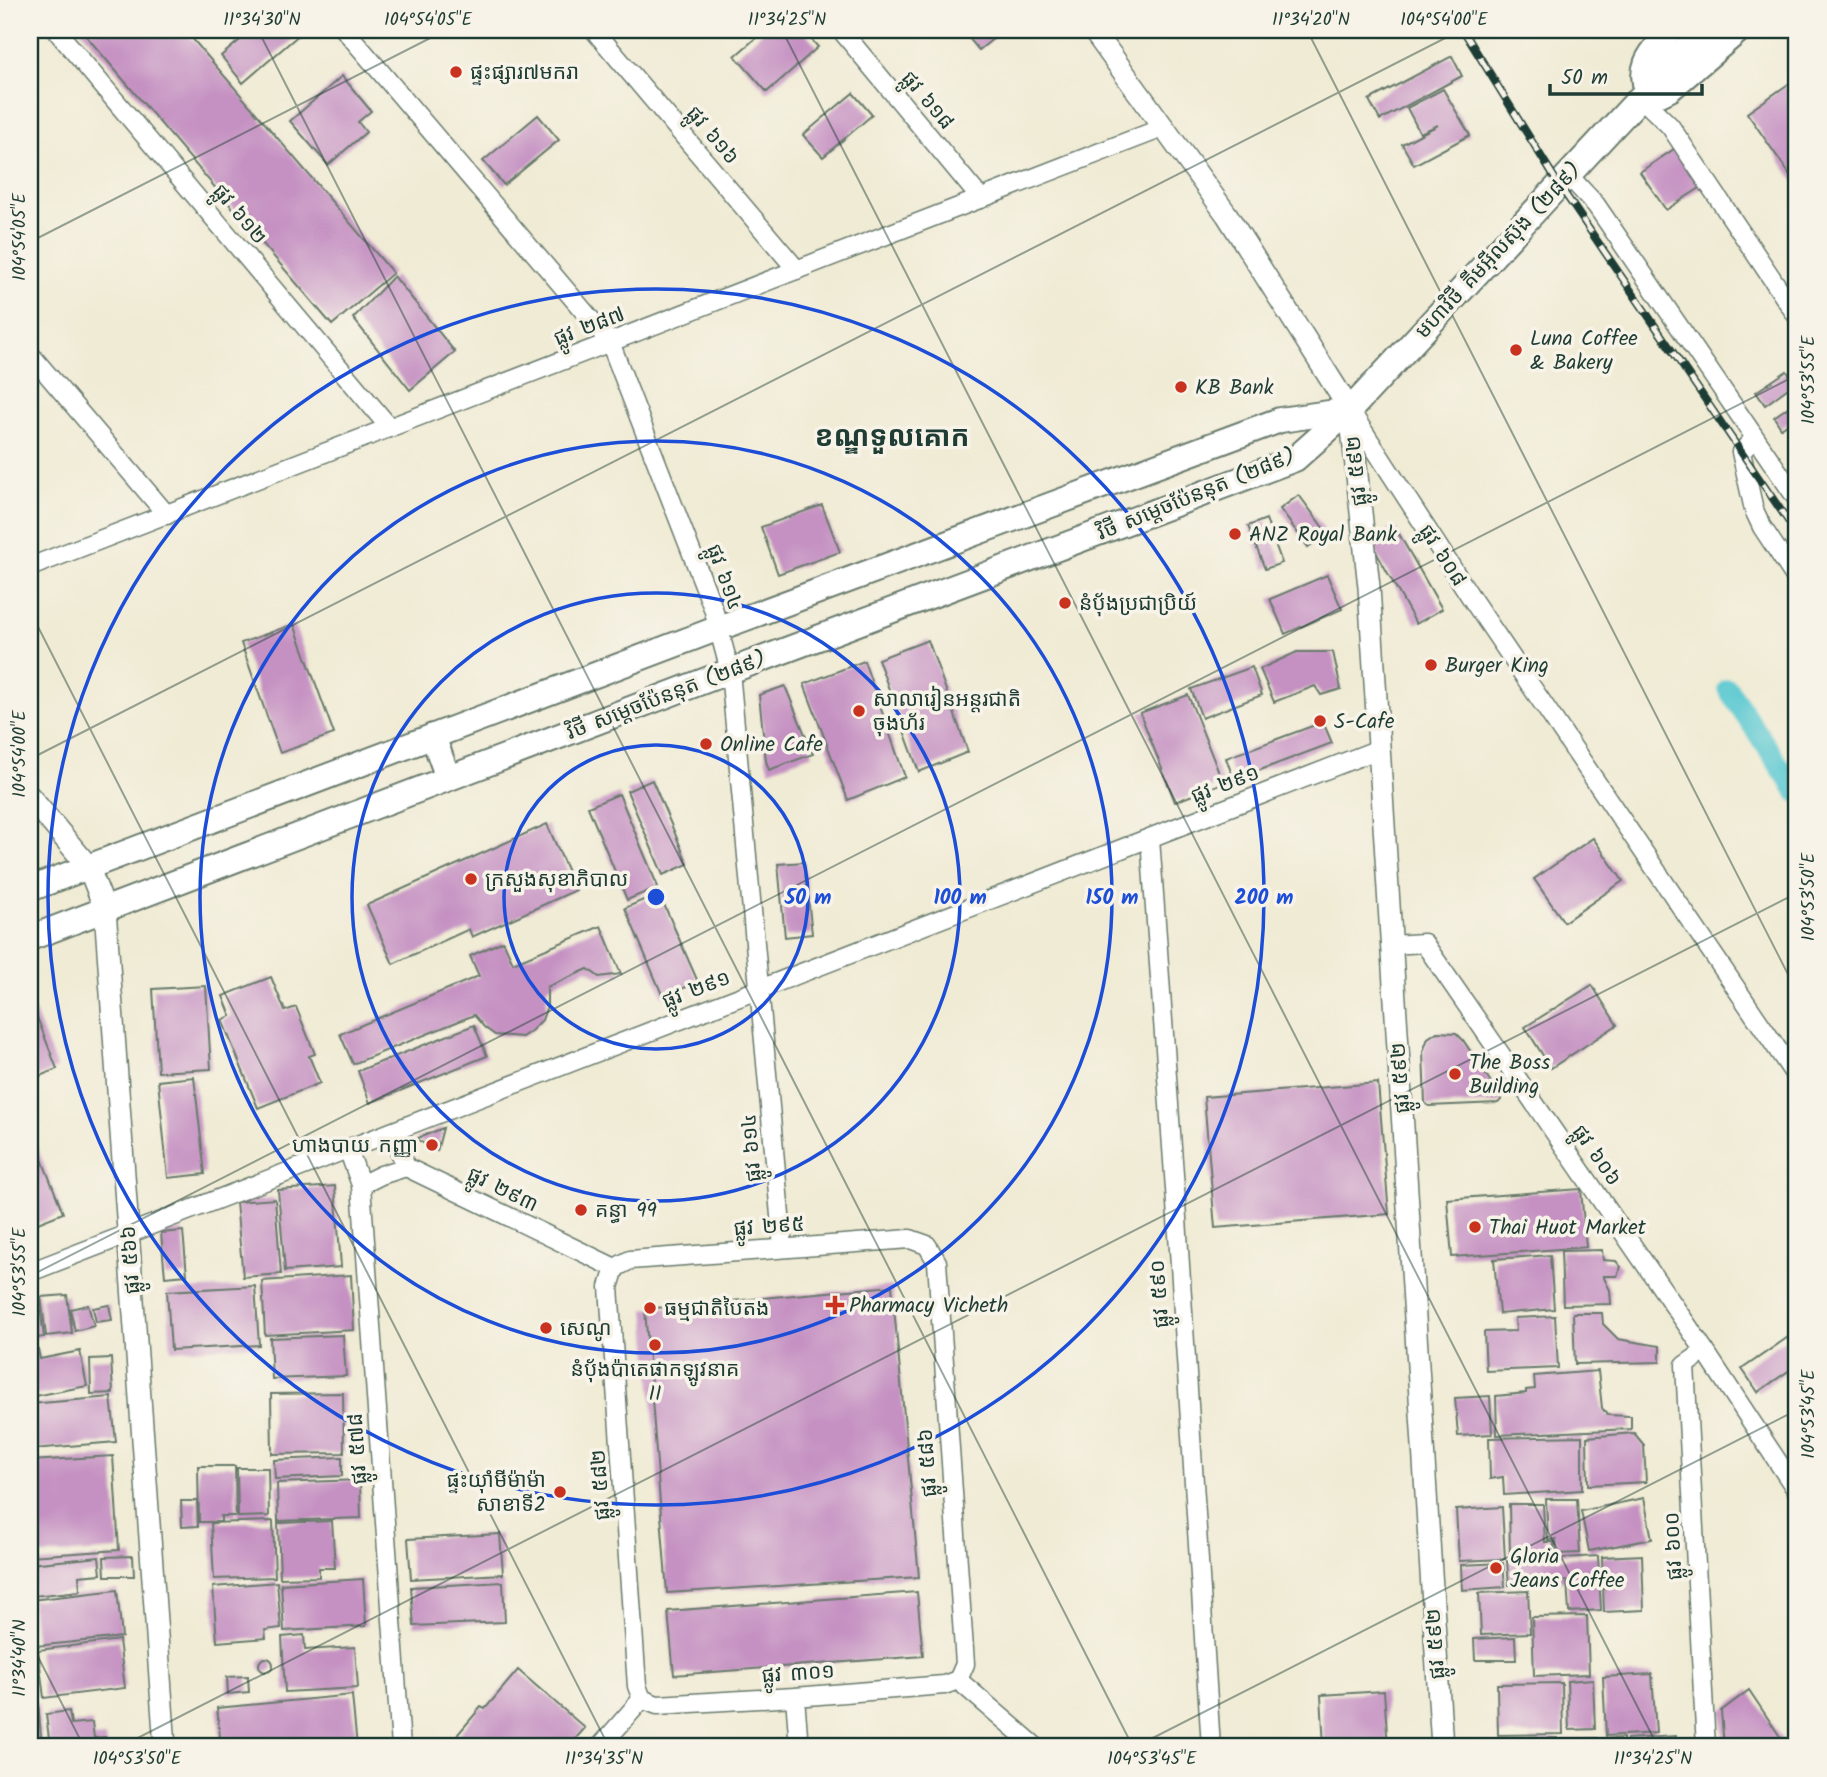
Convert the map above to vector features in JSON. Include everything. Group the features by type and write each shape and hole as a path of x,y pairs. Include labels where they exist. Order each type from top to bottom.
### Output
{"main road":[{"path":"1670,30 1646,62 1642,76 1644,93 1660,94 1670,89 1739,30"},
{"name":"មហាវិថី គីមអ៊ីលស៊ុង (២៨៩)","path":"1350,410 1703,30"},
{"name":"វិថី សម្តេចប៉ែននុត (២៨៩)","path":"30,889 719,628 1280,420 1350,410"},
{"name":"វិថី សម្តេចប៉ែននុត (២៨៩)","path":"30,938 1295,459 1350,410"},
{"path":"433,736 448,778"}],"street":[{"name":"ផ្លូវ ៦១២","path":"56,30 390,428"},
{"name":"ផ្លូវ ៦១៤","path":"345,30 610,342 719,628 730,671 783,1248"},
{"name":"ផ្លូវ ៦១៦","path":"594,30 797,270"},
{"name":"ផ្លូវ ៦១៨","path":"841,30 981,199"},
{"name":"ផ្លូវ ៦០៨","path":"1093,30 1227,215 1466,591 1797,1078"},
{"path":"1644,93 1670,126 1797,316"},
{"name":"ផ្លូវ ២៨៧","path":"30,567 1165,127"},
{"path":"1568,175 1596,205 1797,499"},
{"path":"30,354 167,514"},
{"name":"ផ្លូវ ៥៩២","path":"1350,410 1369,587 1442,1747"},
{"path":"1755,438 1741,452 1754,510 1797,580"},
{"name":"ផ្លូវ ២៩១","path":"30,1272 1379,749"},
{"name":"ផ្លូវ ៥៦៦","path":"30,797 88,866 105,909 165,1747"},
{"name":"ផ្លូវ ៥៩០","path":"1150,838 1211,1747"},
{"name":"ផ្លូវ ៦០៦","path":"1392,945 1424,943 1705,1351 1797,1490"},
{"path":"361,1185 406,1167 392,1132"},
{"name":"ផ្លូវ ៥៧៨","path":"348,1149 361,1185 401,1747"},
{"name":"ផ្លូវ ២៩៣","path":"406,1167 615,1268"},
{"name":"ផ្លូវ ២៩៥","path":"615,1268 630,1260 783,1248 910,1239 927,1245"},
{"name":"ផ្លូវ ៥៨៦","path":"927,1245 937,1262 965,1664 958,1680"},
{"name":"ផ្លូវ ៥៨២","path":"615,1268 609,1287 637,1686 642,1699"},
{"name":"ផ្លូវ ៦០០","path":"1705,1351 1685,1365 1706,1747"},
{"path":"958,1680 1036,1747"},
{"name":"ផ្លូវ ៣០១","path":"642,1699 657,1705 796,1697 944,1685 958,1680"},
{"path":"796,1697 799,1747"},
{"path":"600,1747 642,1699"}],"building":[{"path":"81,30 185,30 393,273 332,325"},
{"path":"252,30 298,30 301,33 243,83 221,56"},
{"path":"765,30 803,30 818,47 767,92 735,56"},
{"path":"962,30 1004,30 979,50"},
{"path":"1452,56 1462,76 1380,120 1369,100"},
{"path":"342,76 371,111 358,122 366,132 328,165 290,121"},
{"path":"1797,78 1797,185 1747,113"},
{"path":"1443,89 1470,135 1414,165 1402,144 1438,125 1420,133 1407,108"},
{"path":"853,93 872,115 823,157 803,135"},
{"path":"538,115 559,140 504,185 483,161"},
{"path":"1677,147 1703,186 1666,210 1640,172"},
{"path":"394,276 455,352 410,390 353,318"},
{"path":"1787,371 1795,383 1765,405 1756,392"},
{"path":"1797,401 1797,417 1781,428 1774,417"},
{"path":"1299,495 1327,533 1308,547 1280,509"},
{"path":"822,505 840,552 778,574 761,527"},
{"path":"1266,519 1282,563 1265,569 1248,526"},
{"path":"1395,527 1442,609 1416,624 1370,541"},
{"path":"1327,575 1342,609 1285,634 1270,599"},
{"path":"294,624 334,734 280,753 241,643"},
{"path":"928,640 968,752 919,772 878,659"},
{"path":"1297,652 1333,652 1341,689 1321,695 1315,686 1274,702 1260,669"},
{"path":"864,661 905,777 848,800 804,684"},
{"path":"1252,667 1262,695 1202,718 1191,689"},
{"path":"785,686 813,754 769,770 759,695"},
{"path":"1188,695 1223,783 1175,802 1140,713"},
{"path":"1323,722 1332,743 1234,780 1226,758"},
{"path":"652,780 688,864 663,875 627,791"},
{"path":"619,794 658,887 627,900 588,807"},
{"path":"547,824 576,890 472,937 469,929 393,964 367,905"},
{"path":"1593,838 1623,881 1564,922 1534,879"},
{"path":"804,862 812,934 785,937 778,864"},
{"path":"659,893 698,982 663,997 625,908"},
{"path":"601,926 621,974 599,977 588,969 547,987 547,1006 542,1020 522,1037 495,1035 474,1015 353,1064 340,1034 479,976 470,956 503,941 513,963"},
{"path":"271,977 285,1011 296,1007 315,1054 309,1056 320,1083 258,1108 222,1020 231,1016 223,996"},
{"path":"1592,985 1617,1025 1551,1068 1525,1027"},
{"path":"206,986 211,1069 158,1072 153,989"},
{"path":"30,999 57,1069 30,1080"},
{"path":"474,1025 487,1056 370,1103 358,1071"},
{"name":"The Boss Building","path":"1437,1032 1456,1033 1463,1040 1500,1096 1498,1103 1429,1106 1425,1103 1423,1052 1428,1038"},
{"path":"194,1077 205,1174 168,1178 158,1081"},
{"path":"1378,1083 1389,1214 1215,1228 1204,1097"},
{"name":"ហាងបាយ កញ្ញា","path":"443,1128 437,1151 416,1139"},
{"path":"30,1129 63,1213 33,1225 30,1218"},
{"path":"335,1186 341,1267 285,1271 278,1190"},
{"path":"1581,1189 1586,1247 1452,1257 1447,1199"},
{"path":"275,1199 281,1274 243,1277 236,1202"},
{"path":"183,1231 187,1275 165,1277 161,1233"},
{"path":"1602,1250 1603,1260 1616,1261 1621,1267 1617,1276 1603,1276 1610,1290 1611,1304 1563,1305 1561,1251"},
{"path":"1550,1255 1554,1309 1499,1314 1494,1259"},
{"path":"351,1275 354,1330 265,1335 262,1281"},
{"path":"255,1286 259,1345 171,1350 167,1291"},
{"path":"892,1286 919,1577 667,1593 645,1309"},
{"path":"38,1292 44,1337 30,1339 30,1293"},
{"path":"67,1295 72,1333 46,1336 41,1297"},
{"path":"88,1305 94,1326 75,1331 70,1309"},
{"path":"109,1305 112,1320 96,1322 93,1308"},
{"path":"1573,1313 1602,1313 1603,1324 1618,1339 1660,1346 1660,1362 1575,1364"},
{"path":"1555,1316 1558,1368 1486,1371 1484,1332 1516,1331 1515,1318"},
{"path":"1797,1331 1797,1365 1758,1392 1742,1369"},
{"path":"343,1335 346,1376 272,1379 270,1338"},
{"path":"38,1349 40,1359 80,1351 87,1386 30,1397 30,1351"},
{"path":"111,1358 113,1393 91,1394 90,1359"},
{"path":"1598,1371 1602,1408 1607,1415 1631,1416 1631,1429 1497,1435 1496,1396 1526,1393 1526,1390 1535,1389 1534,1376"},
{"path":"343,1393 344,1453 272,1454 271,1394"},
{"path":"1490,1396 1492,1434 1458,1436 1455,1398"},
{"path":"111,1397 116,1442 33,1449 30,1404"},
{"path":"1634,1433 1644,1445 1646,1482 1588,1485 1587,1437"},
{"path":"1582,1436 1582,1490 1504,1495 1503,1477 1490,1479 1489,1438"},
{"path":"113,1456 119,1550 30,1556 30,1461"},
{"path":"342,1457 342,1476 275,1479 274,1460"},
{"path":"198,1466 235,1466 236,1516 221,1516 221,1522 199,1522"},
{"path":"237,1468 268,1468 269,1516 238,1517"},
{"path":"360,1480 361,1518 278,1521 277,1483"},
{"path":"1644,1498 1652,1539 1589,1551 1581,1511"},
{"path":"1546,1499 1577,1499 1580,1553 1557,1554 1556,1539 1548,1540"},
{"path":"181,1501 197,1501 198,1526 182,1527"},
{"path":"1509,1504 1543,1504 1545,1542 1554,1542 1554,1554 1510,1555"},
{"path":"1502,1507 1505,1559 1459,1561 1456,1510"},
{"path":"273,1521 275,1577 214,1579 211,1523"},
{"path":"332,1521 335,1568 319,1568 319,1577 280,1578 278,1523"},
{"path":"500,1534 503,1574 411,1579 408,1539"},
{"path":"1642,1555 1644,1610 1604,1612 1602,1557"},
{"path":"133,1556 134,1576 105,1576 104,1557"},
{"path":"1598,1556 1601,1610 1569,1612 1567,1581 1509,1585 1507,1561"},
{"path":"99,1557 101,1574 79,1576 80,1591 33,1596 30,1564"},
{"path":"1503,1563 1505,1587 1462,1590 1461,1565"},
{"path":"363,1579 366,1626 284,1631 281,1584"},
{"path":"277,1582 281,1628 265,1630 266,1638 217,1642 213,1587"},
{"path":"503,1582 505,1622 414,1626 411,1587"},
{"path":"117,1590 122,1637 36,1646 31,1600"},
{"path":"1528,1591 1530,1633 1481,1635 1479,1593"},
{"path":"917,1592 923,1656 674,1675 668,1611"},
{"path":"1587,1616 1589,1674 1534,1676 1532,1617"},
{"path":"304,1635 305,1650 355,1647 358,1688 285,1692 282,1637"},
{"path":"1515,1637 1516,1660 1475,1660 1474,1639"},
{"path":"119,1640 125,1688 44,1698 38,1650"},
{"path":"266,1658 271,1660 271,1670 266,1672 261,1670 259,1665 261,1660"},
{"path":"518,1670 585,1728 568,1747 447,1747 481,1707 485,1709"},
{"path":"1652,1674 1656,1733 1606,1736 1603,1677"},
{"path":"248,1676 249,1692 228,1694 227,1677"},
{"path":"1593,1679 1595,1729 1569,1730 1567,1681"},
{"path":"1562,1683 1563,1734 1498,1735 1497,1684"},
{"path":"1749,1690 1787,1747 1724,1747 1721,1711"},
{"path":"1384,1691 1388,1747 1324,1747 1321,1695"},
{"path":"352,1695 357,1747 221,1747 217,1708"},
{"path":"30,1703 38,1703 42,1747 30,1747"},
{"path":"69,1711 71,1724 92,1722 94,1738 105,1737 107,1747 50,1747 46,1714"},
{"path":"1676,1736 1677,1747 1627,1747 1627,1739"},
{"path":"1557,1738 1558,1747 1532,1747 1531,1739"},
{"path":"1597,1738 1598,1747 1563,1747 1563,1740"},
{"path":"1623,1738 1624,1747 1604,1747 1603,1739"}],"waterway":[{"path":"1728,689 1797,792"}],"railway":[{"path":"1463,30 1559,185 1797,534"}],"place":[{"name":"ផ្ទះផ្សារ៧មករា","path":"456,72"},
{"name":"Luna Coffee & Bakery","path":"1516,350"},
{"name":"KB Bank","path":"1181,387"},
{"name":"ANZ Royal Bank","path":"1235,534"},
{"name":"នំបុ័ងប្រជាប្រិយ៍","path":"1065,603"},
{"name":"Burger King","path":"1431,665"},
{"name":"សាលារៀនអន្តរជាតិ ចុងហ័រ","path":"859,711"},
{"name":"S-Cafe","path":"1320,721"},
{"name":"Online Cafe","path":"706,744"},
{"name":"ក្រសួងសុខាភិបាល","path":"471,879"},
{"name":"The Boss Building","path":"1455,1074"},
{"name":"ហាងបាយ កញ្ញា","path":"432,1145"},
{"name":"គន្ធា 99","path":"581,1210"},
{"name":"Thai Huot Market","path":"1475,1227"},
{"name":"Pharmacy Vicheth","path":"835,1305"},
{"name":"ធម្មជាតិបៃតង","path":"650,1308"},
{"name":"សេណូ","path":"546,1328"},
{"name":"នំប៉័ងប៉ាតេផាកឡូវនាគ II","path":"655,1345"},
{"name":"ផ្ទះយ៉ាំមីម៉ាម៉ា សាខាទី2","path":"560,1492"},
{"name":"Gloria Jeans Coffee","path":"1496,1568"}],"district":[{"name":"ខណ្ឌទួលគោក","path":"892,436"}]}
